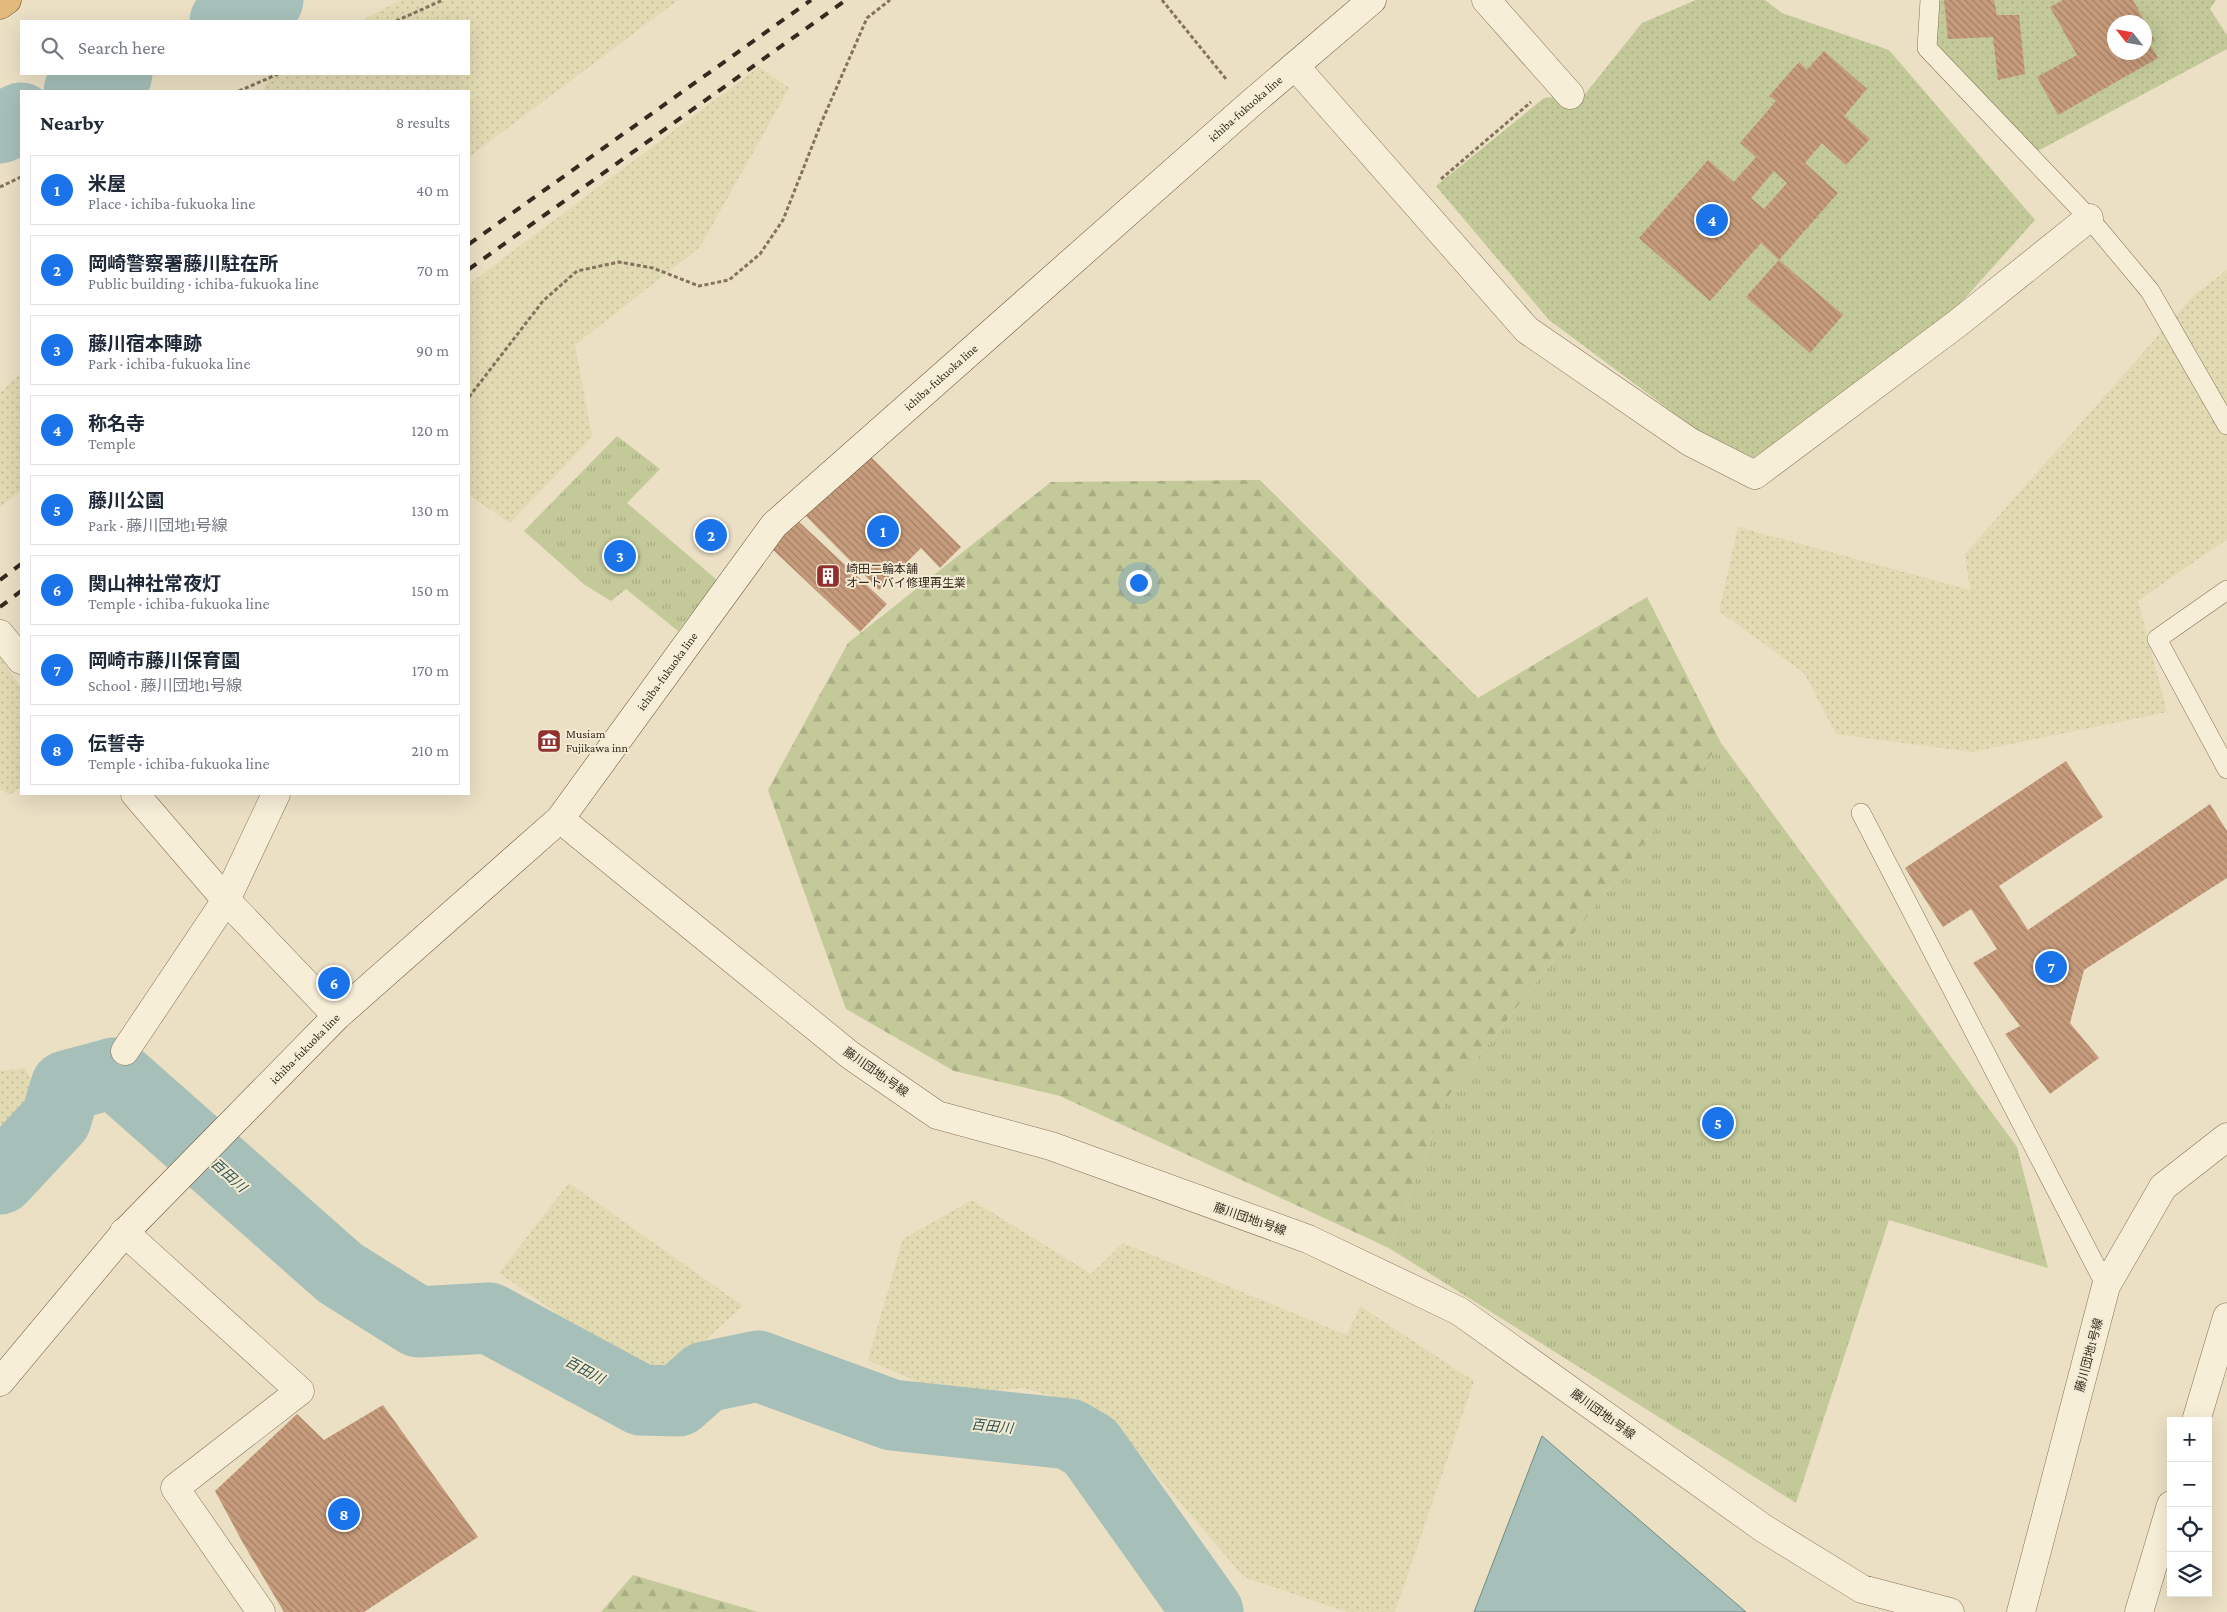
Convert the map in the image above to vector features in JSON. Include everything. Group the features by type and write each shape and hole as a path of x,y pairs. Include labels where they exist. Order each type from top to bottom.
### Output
{"highway":[{"path":"0,5 7,0"}],"street":[{"name":"ichiba-fukuoka line","path":"0,1382 125,1231 337,1016 560,819 774,525 1248,106 1372,0"},
{"path":"1486,0 1563,88"},
{"path":"1295,66 1527,330 1690,442 1755,475 1958,323 2089,218"},
{"path":"0,634 20,659"},
{"path":"136,795 226,900 337,1016"},
{"path":"125,1051 226,900 276,795"},
{"name":"藤川団地1号線","path":"560,819 850,1055 937,1115 1051,1146 1308,1239 1459,1311 1763,1528 1862,1589 1950,1612"},
{"name":"藤川団地1号線","path":"2021,1612 2106,1286 2163,1187 2227,1137"},
{"path":"125,1231 300,1391 175,1488 261,1612"},
{"path":"2197,1417 2227,1317"},
{"path":"2139,1612 2170,1507"}],"lane":[{"path":"1930,0 1927,48 2089,218 2150,291 2227,425"},
{"path":"2227,590 2157,638 2227,769"},
{"path":"1861,814 2106,1286"}],"path":[{"path":"398,20 443,0"},
{"path":"470,396 543,301 577,270 619,262 653,268 699,286 729,280 760,254 783,220 822,121 867,18 890,0"},
{"path":"1162,0 1248,106"},
{"path":"241,90 276,75"},
{"path":"1414,201 1563,88"},
{"path":"0,187 20,177"}],"shaded area":[{"path":"401,0 678,0 470,156 470,90 263,90 270,75 470,75 470,20 363,20"},
{"path":"759,67 789,88 700,247 575,345 592,437 510,523 470,496 470,283"},
{"path":"2227,270 2227,539 2138,601 2167,712 1972,752 1836,734 1804,673 1719,611 1738,527 1970,590 1965,554 2194,295"},
{"path":"20,374 20,492 0,507 0,393"},
{"path":"0,657 20,687 20,787 10,795 0,789"},
{"path":"24,1068 40,1090 0,1137 0,1071"},
{"path":"569,1183 743,1306 664,1377 635,1368 499,1273"},
{"path":"972,1200 1091,1274 1123,1243 1347,1335 1360,1306 1474,1381 1395,1612 1347,1612 1244,1577 1102,1411 1024,1388 948,1395 868,1360 903,1239"}],"green space":[{"path":"1696,0 1765,0 1782,13 1889,50 2035,220 1950,315 1756,459 1694,428 1549,320 1436,186 1544,98 1585,94 1642,23"},
{"path":"1937,0 2216,0 2210,9 2227,35 2227,49 2038,151 1933,41"},
{"path":"617,436 660,469 627,503 717,580 678,631 626,589 611,601 585,585 524,531"},
{"path":"1260,480 1478,698 1647,597 1721,743 1447,1098 1389,1248 1060,1096 954,1071 846,1009 768,790 848,643 1051,482"},
{"path":"1721,743 2017,1147 2048,1268 1889,1220 1796,1503 1389,1248 1447,1098"},
{"path":"633,1575 758,1612 601,1612"}],"water":[{"path":"1542,1436 1746,1612 1474,1612"}],"building":[{"path":"1944,0 1994,0 1997,15 2019,15 2025,74 1998,80 1993,37 1948,39"},
{"path":"2063,0 2133,0 2141,15 2107,15 2107,60 2152,60 2152,48 2158,58 2058,115 2037,77 2077,55 2050,7"},
{"path":"1824,51 1867,89 1844,116 1870,139 1846,165 1822,143 1805,163 1838,193 1779,260 1761,243 1710,301 1639,238 1708,160 1734,182 1756,157 1740,143 1776,101 1769,96 1799,62 1807,70","holes":["1774,171 1787,183 1764,209 1751,198"]},
{"path":"1779,260 1843,315 1810,353 1746,297"},
{"path":"866,452 961,547 940,568 921,548 879,590 804,514"},
{"name":"崎田二輪本舗 オートバイ修理再生業","path":"796,519 887,604 860,632 770,547"},
{"path":"2066,761 2103,817 1999,886 2028,930 2210,804 2227,831 2227,878 2084,970 2070,1023 2099,1058 2050,1094 2005,1034 2020,1026 1973,963 1997,949 1971,909 1943,927 1905,868"},
{"path":"383,1405 478,1537 364,1612 284,1612 215,1491 297,1414 324,1440"}],"waterway":[{"path":"227,20 268,0"},
{"path":"81,90 115,75"},
{"path":"0,128 20,118"},
{"name":"百田川","path":"0,1179 56,1119 66,1086 114,1073 340,1273 418,1322 489,1318 641,1400 678,1401 705,1377 758,1366 892,1415 1069,1434 1090,1446 1208,1612"}],"railway":[{"path":"470,243 811,0"},
{"path":"470,268 846,0"},
{"path":"0,580 20,565"},
{"path":"0,607 20,592"}],"place":[{"name":"称名寺","path":"1712,220"},
{"name":"米屋","path":"883,531"},
{"name":"岡崎警察署藤川駐在所","path":"711,535"},
{"name":"藤川宿本陣跡","path":"620,556"},
{"name":"崎田二輪本舗 オートバイ修理再生業","path":"828,576"},
{"name":"Musiam Fujikawa inn","path":"549,741"},
{"name":"岡崎市藤川保育園","path":"2051,967"},
{"name":"関山神社常夜灯","path":"334,983"},
{"name":"藤川公園","path":"1718,1123"},
{"name":"伝誓寺","path":"344,1514"}]}
